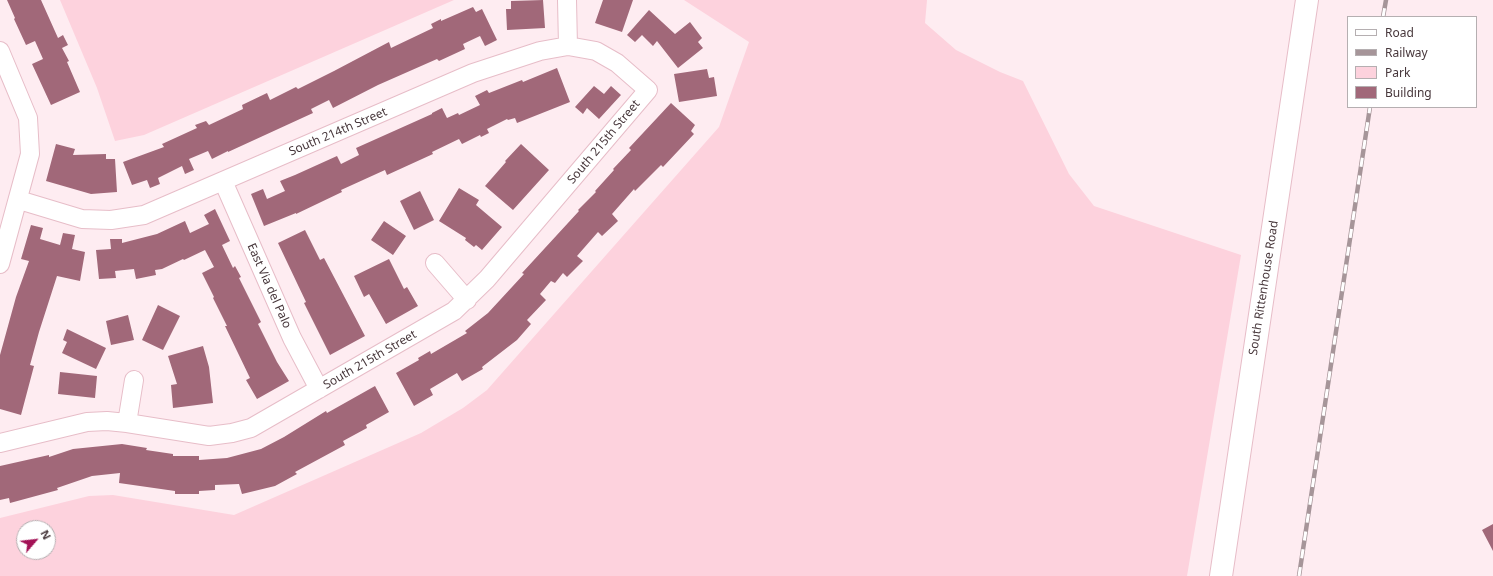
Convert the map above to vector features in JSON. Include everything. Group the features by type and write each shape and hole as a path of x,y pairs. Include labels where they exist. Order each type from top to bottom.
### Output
{"main road":[{"name":"South Rittenhouse Road","path":"1221,576 1307,0"}],"street":[{"path":"567,0 568,46"},
{"name":"South 214th Street","path":"19,200 82,219 111,220 144,215 473,74 540,51 568,46 596,51 617,63 648,90"},
{"path":"0,51 28,118 30,154 19,200 0,264"},
{"name":"South 215th Street","path":"0,443 87,422 107,421 127,423 210,436 232,433 251,428 440,320 467,300 487,279 648,90"},
{"name":"East Via del Palo","path":"223,182 292,338 319,389"},
{"path":"435,263 467,300"},
{"path":"127,423 134,380"}],"green space":[{"path":"60,0 454,0 144,135 115,141 97,88"},
{"path":"684,0 927,0 925,23 956,50 1000,72 1023,81 1069,174 1094,206 1241,255 1187,576 0,576 0,518 89,496 113,495 234,515 421,433 463,408 487,390 719,127 749,42"}],"building":[{"path":"7,0 41,0 58,38 63,35 68,45 62,48 69,61 67,62 80,92 51,105 32,64 43,59 35,41 26,45"},
{"path":"543,0 545,28 507,30 506,9 511,9 511,1"},
{"path":"603,0 633,0 622,32 595,23"},
{"path":"473,7 476,12 482,9 497,40 485,46 480,36 463,44 465,49 439,61 437,59 378,85 333,108 329,100 311,109 313,113 212,159 208,151 189,159 194,170 185,174 182,166 158,178 160,184 150,188 147,180 132,185 123,162 164,147 162,144 197,128 195,125 206,121 209,125 243,109 242,105 267,93 270,100 296,87 298,89 389,42 391,48 433,28 431,24 441,19 441,21"},
{"path":"649,10 675,34 690,22 702,38 698,42 703,48 678,68 657,41 653,46 642,35 635,42 627,35"},
{"path":"557,68 570,102 517,123 515,118 507,119 487,129 489,133 481,137 480,135 462,144 459,139 432,152 433,154 387,175 385,170 341,190 342,192 296,214 264,226 251,194 263,189 267,199 285,191 280,181 337,156 341,164 359,155 356,148 432,114 442,108 447,118 458,113 459,115 480,105 475,96 487,90 489,93 522,80 523,82"},
{"path":"707,69 709,78 714,77 717,96 679,102 674,74"},
{"path":"594,86 604,94 611,86 621,95 599,119 587,108 583,114 575,107"},
{"path":"671,103 695,125 691,131 694,134 663,167 661,165 635,191 634,189 612,214 618,221 602,236 598,232 577,256 583,261 567,277 563,273 555,283 551,281 540,294 546,300 527,320 531,324 517,340 482,367 483,369 462,381 457,373 430,389 433,395 414,406 396,373 419,360 418,358 430,351 431,354 467,333 465,331 488,313 524,274 522,273 579,211 578,210 596,192 595,191 614,170 613,169 631,150 629,148"},
{"path":"56,144 75,149 73,155 106,154 106,159 115,159 117,192 91,194 46,181"},
{"path":"521,144 549,170 513,210 485,186"},
{"path":"459,188 479,200 476,205 502,227 482,250 476,245 474,247 465,240 466,238 439,221"},
{"path":"420,191 434,220 414,230 400,201"},
{"path":"215,209 230,241 222,245 233,268 235,266 241,277 239,278 261,322 258,324 277,362 289,381 257,399 246,380 250,378 202,273 214,267 205,250 162,269 155,270 156,275 136,279 134,269 115,271 116,278 99,279 96,250 111,249 110,239 122,239 122,243 157,234 185,221 190,233 209,224 204,215"},
{"path":"384,221 406,236 393,255 371,240"},
{"path":"31,225 43,228 40,239 60,245 63,233 75,235 72,249 85,252 80,281 57,276 30,365 34,366 21,415 0,409 0,355 16,297 29,261 21,259"},
{"path":"305,230 320,260 324,258 365,336 330,355 304,303 306,302 278,243"},
{"path":"389,259 404,289 407,287 418,306 386,324 369,294 364,297 354,276"},
{"path":"158,305 180,316 163,350 142,340"},
{"path":"128,315 134,340 111,345 106,321"},
{"path":"67,329 106,348 96,369 62,353 67,342 63,340"},
{"path":"203,346 209,367 213,403 173,408 171,385 177,384 168,356"},
{"path":"60,372 97,376 95,398 58,394"},
{"path":"375,386 389,412 366,425 367,428 343,441 345,445 295,472 297,474 275,486 242,494 239,484 215,485 215,490 199,491 199,494 175,494 175,491 119,483 120,473 92,476 57,488 58,490 10,503 9,498 0,500 0,466 49,455 49,457 73,449 122,444 147,448 146,450 173,454 173,456 199,456 199,460 227,458 261,449 284,437 326,411 327,413"},
{"path":"1493,524 1493,551 1482,530"}],"railway":[{"path":"1383,16 1386,0"},
{"path":"1299,576 1370,108"}]}
